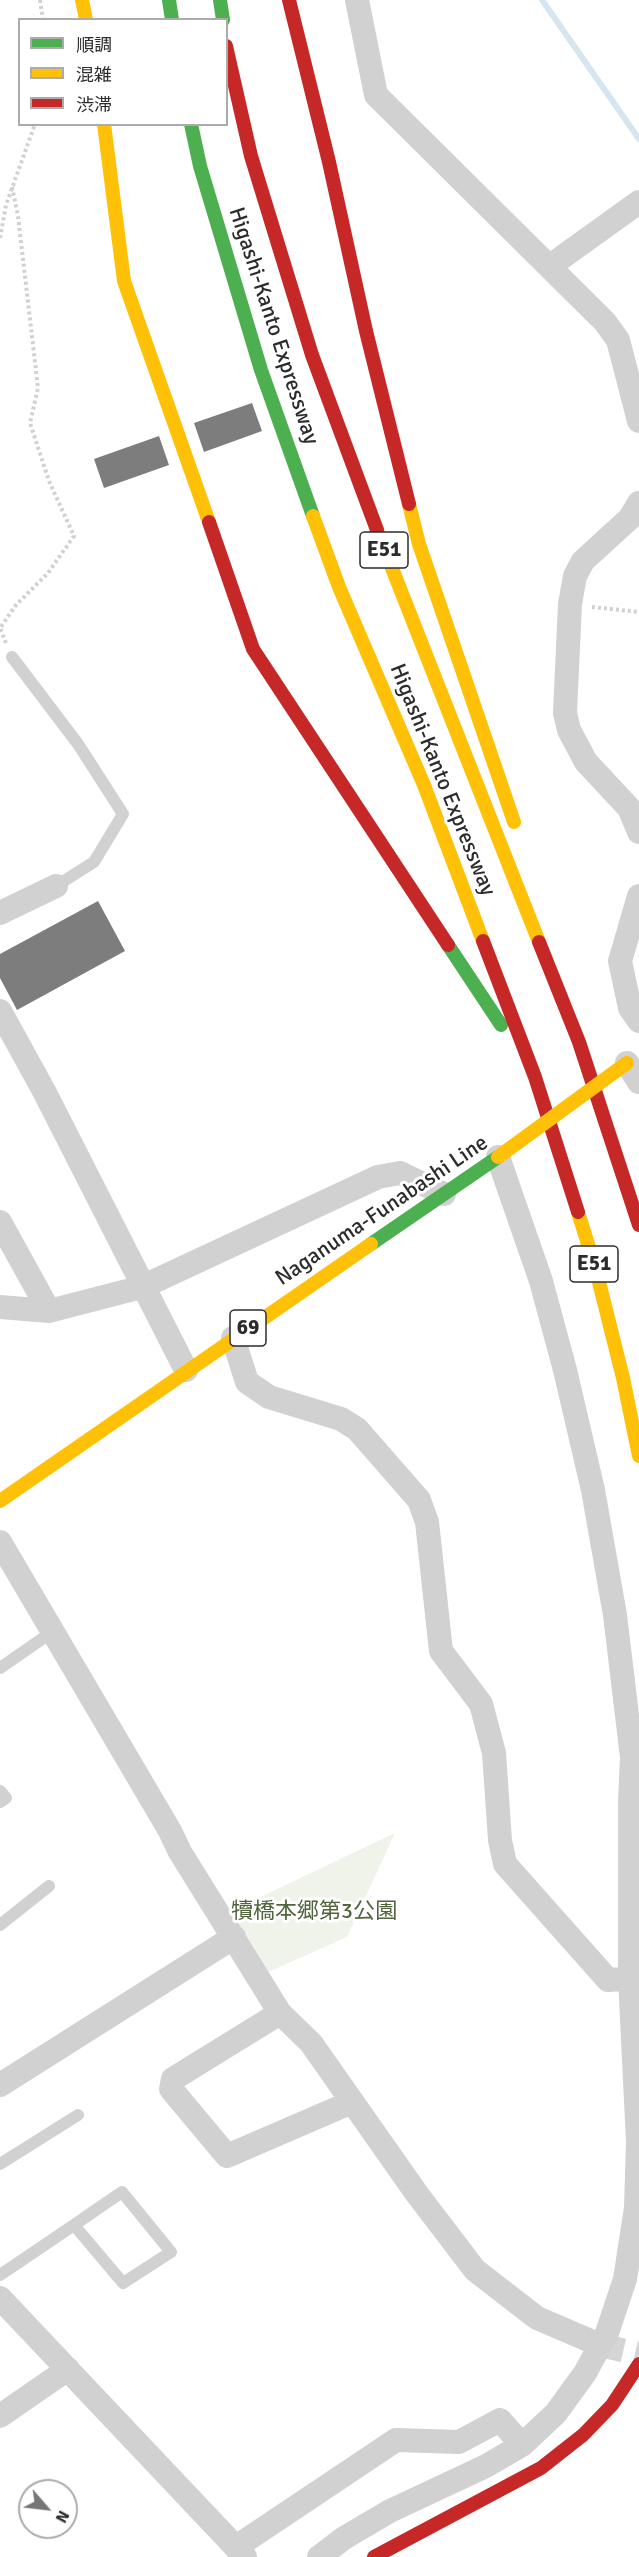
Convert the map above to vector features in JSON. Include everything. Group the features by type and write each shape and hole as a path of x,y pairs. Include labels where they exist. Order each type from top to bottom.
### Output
{"main road":[{"path":"82,0 86,18"},
{"path":"169,0 172,18"},
{"path":"220,0 223,18"},
{"path":"289,0 418,544 520,838"},
{"name":"Higashi-Kanto Expressway","path":"228,55 251,156 312,355 389,563 579,1042 639,1226"},
{"path":"104,126 124,281 253,649 536,1077"},
{"name":"Higashi-Kanto Expressway","path":"191,126 200,166 261,370 339,587 424,785 536,1077 596,1270 623,1378 639,1456"},
{"path":"560,958 579,1042"},
{"name":"Naganuma-Funabashi Line","path":"0,1501 186,1370 498,1157 635,1067"},
{"path":"374,2557 541,2468 583,2435 612,2405 639,2364"}],"street":[{"path":"357,0 376,95 605,322 618,340 639,421"},
{"path":"550,266 639,202"},
{"path":"639,503 630,518 583,561 575,576 570,604 565,713 569,730 586,762 629,807 639,832"},
{"path":"0,913 56,886"},
{"path":"639,896 620,962 630,1008 639,1021"},
{"path":"0,1011 44,1091 186,1370"},
{"path":"320,2557 344,2538 390,2511 486,2466 522,2445 556,2413 585,2373 607,2333 625,2278 636,2208 638,2142 630,1802 632,1757 615,1615 593,1490 565,1371 541,1281 498,1157"},
{"path":"0,1307 50,1311 142,1287 378,1176 400,1173 444,1194"},
{"path":"0,1222 50,1311"},
{"path":"234,1338 247,1382 269,1397 341,1419 357,1429 419,1500 428,1522 441,1651 481,1704 494,1752 500,1840 505,1864 608,1980 635,1978"},
{"path":"0,1542 171,1831 180,1852 280,2013 311,2043 417,2194 475,2270 537,2318 600,2345"},
{"path":"0,2085 234,1937"},
{"path":"280,2013 173,2079 171,2089 226,2156 352,2102"},
{"path":"0,2298 240,2552 396,2440 459,2442 500,2420 522,2445"},
{"path":"0,2416 68,2369"}],"lane":[{"path":"12,657 78,744 123,814 94,862 56,886"},
{"path":"0,1668 52,1632"},
{"path":"0,1791 6,1798 0,1802"},
{"path":"0,1925 49,1887"},
{"path":"0,2164 78,2115"},
{"path":"0,2275 122,2192 171,2252 123,2283 74,2225"}],"path":[{"path":"40,0 43,18"},
{"path":"0,238 6,205 34,126"},
{"path":"12,187 18,216 38,388 30,423 49,482 74,536 48,573 16,605 0,628 12,657"},
{"path":"570,604 639,612"}],"green space":[{"name":"犢橋本郷第3公園","path":"395,1833 347,1937 264,1974 229,1912"}],"building":[{"path":"252,403 262,431 204,452 194,423"},
{"path":"159,436 169,465 104,488 94,459"},
{"path":"98,901 125,951 17,1010 0,978 0,954"}],"waterway":[{"path":"542,0 639,139"}],"tunnel":[{"path":"600,2345 639,2354"}],"traffic: fast":[{"path":"169,0 172,18"},
{"path":"220,0 223,18"},
{"path":"191,126 200,166 261,370 313,516"},
{"path":"448,945 501,1025"},
{"path":"371,1244 498,1157"}],"traffic: slow":[{"path":"82,0 86,18"},
{"path":"104,126 124,281 209,522"},
{"path":"409,504 419,544 514,822"},
{"path":"313,516 339,587 424,785 483,941"},
{"path":"377,530 539,942"},
{"path":"498,1157 627,1063"},
{"path":"578,1212 596,1270 623,1378 639,1456"},
{"path":"0,1501 371,1244"}],"traffic: jam":[{"path":"289,0 409,504"},
{"path":"228,55 251,156 312,355 377,530"},
{"path":"209,522 253,649 448,945"},
{"path":"483,941 535,1077 578,1212"},
{"path":"539,942 579,1042 639,1225"},
{"path":"374,2557 541,2468 583,2435 612,2405 639,2364"}]}
